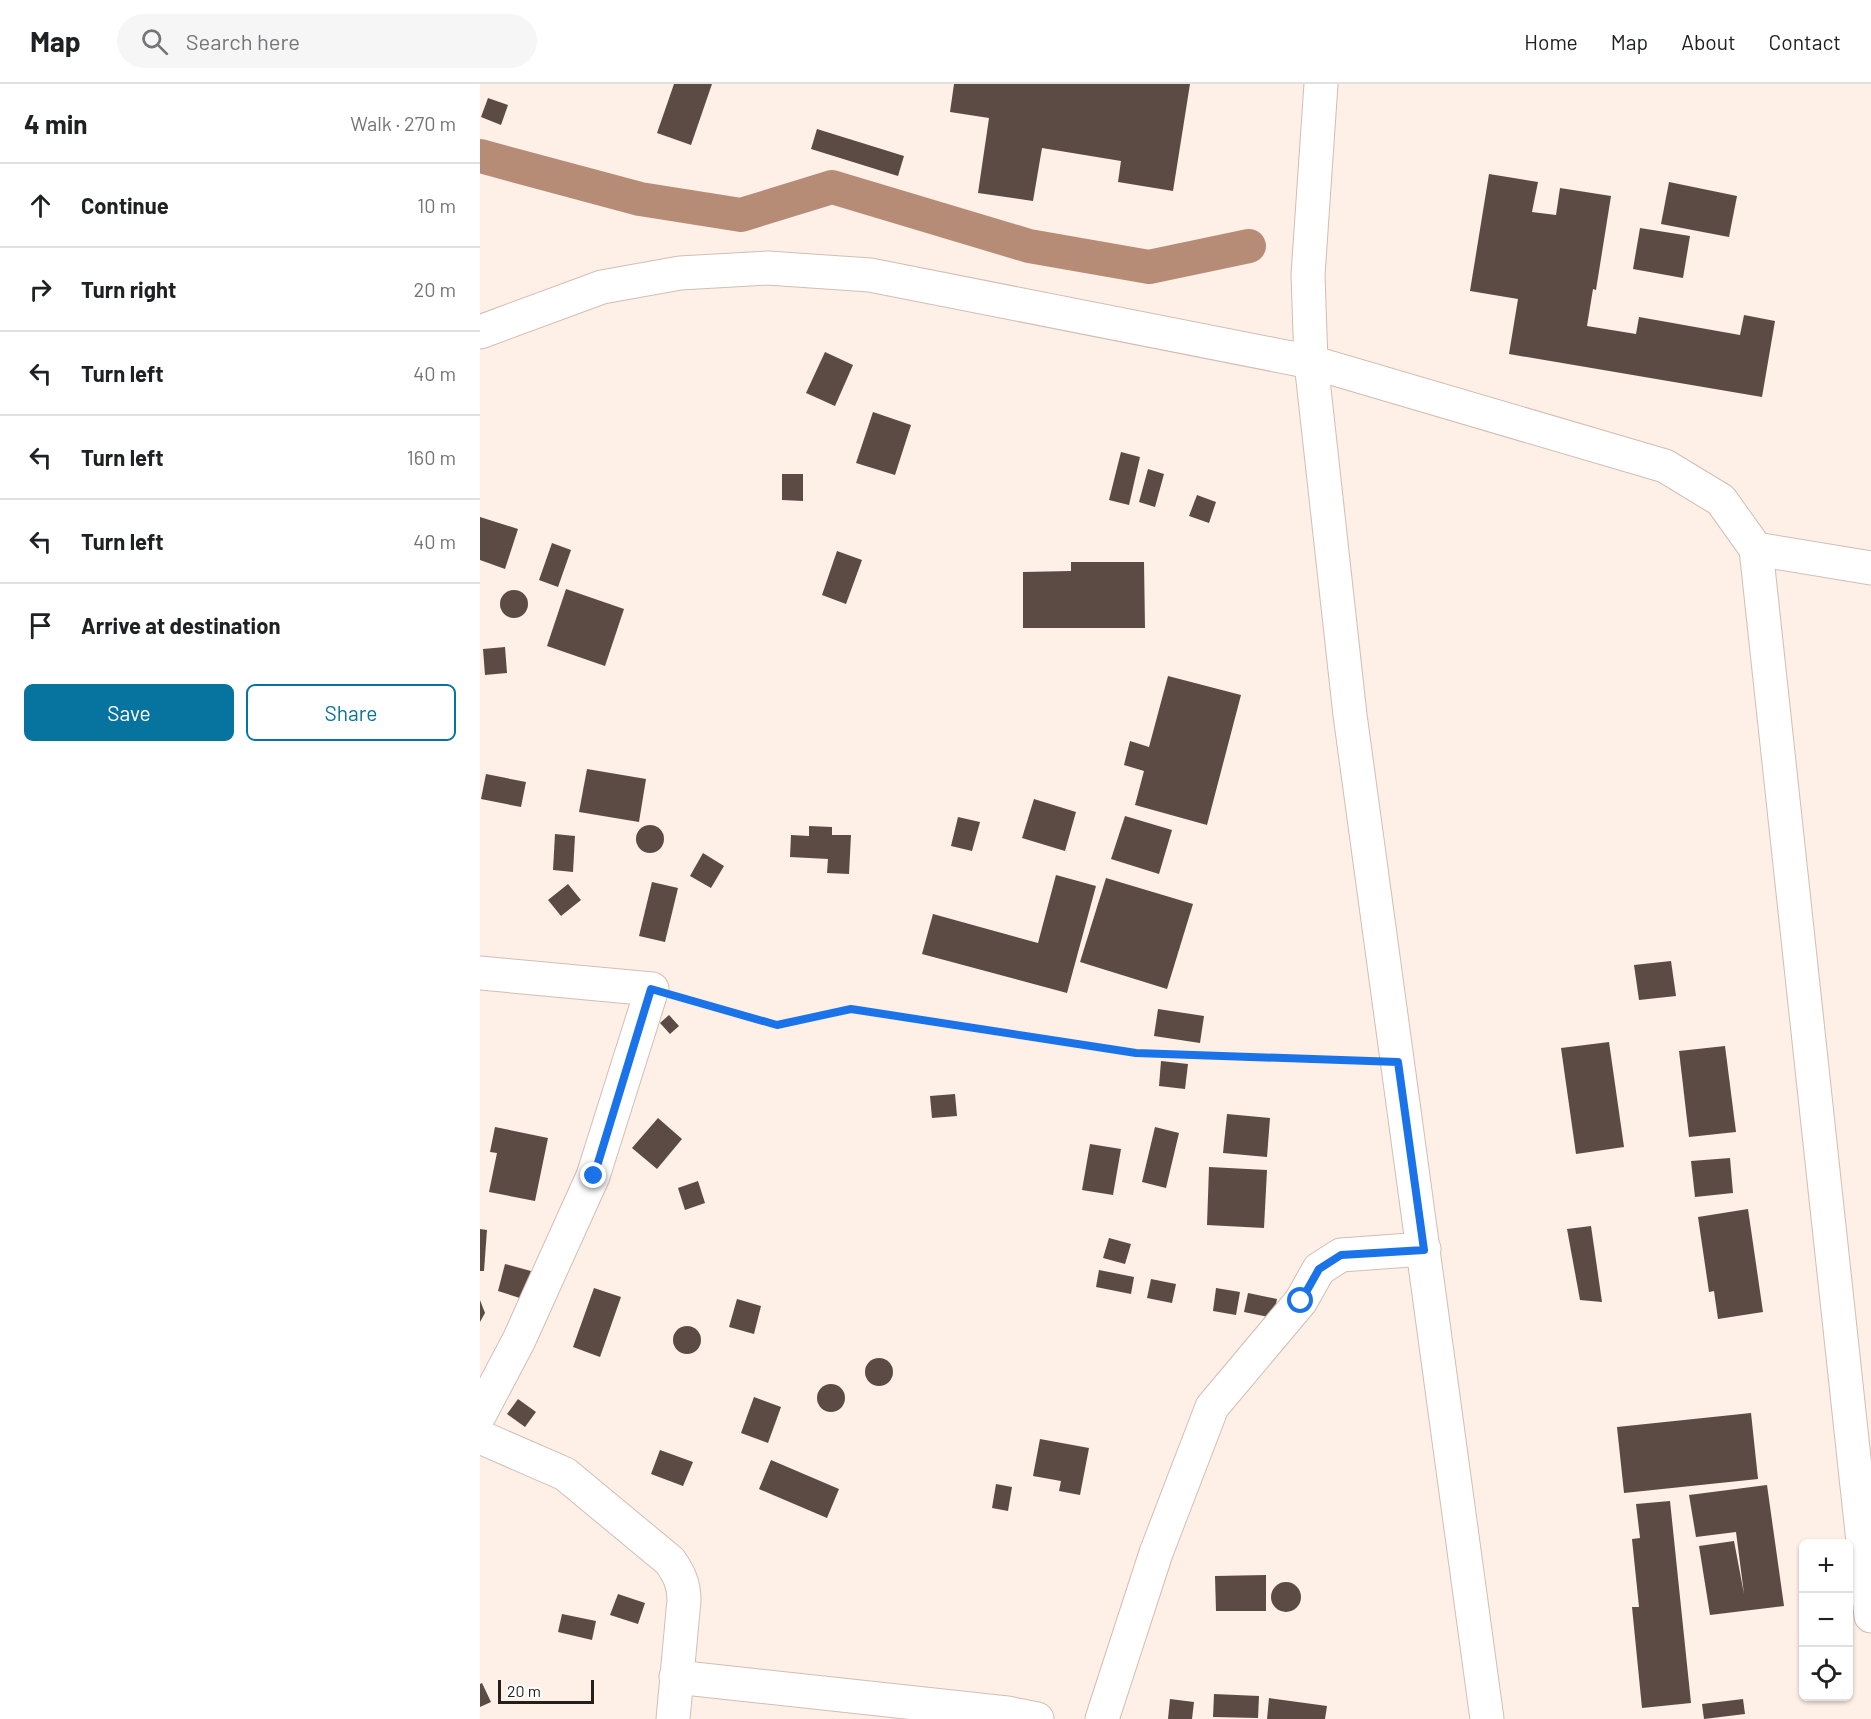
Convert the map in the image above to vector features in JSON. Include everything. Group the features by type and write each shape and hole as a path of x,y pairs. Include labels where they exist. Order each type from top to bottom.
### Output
{"street":[{"path":"1322,84 1308,274 1311,362 1350,715 1487,1719"},
{"path":"480,332 602,287 680,273 768,268 870,275 1311,362 1665,466 1721,500 1756,549 1871,1616"},
{"path":"1756,549 1871,568"},
{"path":"480,973 651,989 594,1176 519,1340 480,1414"},
{"path":"1102,1719 1156,1554 1212,1407 1301,1301 1319,1269 1341,1255 1424,1250"},
{"path":"480,1437 565,1474 670,1561 684,1585 673,1719"},
{"path":"676,1677 995,1712 1037,1719"}],"path":[{"path":"651,989 777,1025 851,1009 1136,1053 1398,1062"}],"building":[{"path":"674,84 712,84 691,145 657,133"},
{"path":"954,84 1190,84 1173,191 1118,182 1121,161 1042,148 1033,201 978,193 989,118 950,112"},
{"path":"488,98 508,105 501,125 481,117"},
{"path":"817,129 904,156 898,176 811,149"},
{"path":"1489,174 1538,182 1532,212 1556,215 1560,188 1611,196 1596,290 1593,289 1587,326 1636,334 1639,317 1740,335 1744,315 1775,321 1762,397 1509,354 1518,299 1470,291"},
{"path":"1669,182 1737,196 1729,237 1661,224"},
{"path":"1640,228 1690,236 1683,278 1633,269"},
{"path":"825,352 853,365 835,406 806,393"},
{"path":"873,412 911,425 895,475 856,463"},
{"path":"1121,452 1140,457 1129,505 1109,500"},
{"path":"1148,469 1164,474 1155,507 1139,502"},
{"path":"782,474 803,474 803,501 782,500"},
{"path":"1197,495 1216,502 1209,523 1189,516"},
{"path":"480,517 518,529 505,569 480,560"},
{"path":"552,543 571,550 558,587 539,580"},
{"path":"837,551 862,560 846,604 822,595"},
{"path":"1071,562 1144,562 1145,628 1023,628 1023,572 1071,571"},
{"path":"566,589 624,609 605,666 547,646"},
{"path":"514,590 524,594 528,604 524,614 514,618 504,614 500,604 504,594"},
{"path":"505,647 507,673 485,675 483,649"},
{"path":"1168,676 1241,695 1207,825 1135,805 1144,771 1124,765 1130,741 1149,747"},
{"path":"587,769 646,779 639,822 579,812"},
{"path":"486,774 526,782 521,807 481,799"},
{"path":"1034,799 1076,812 1065,851 1022,838"},
{"path":"1125,816 1172,830 1159,874 1111,859"},
{"path":"958,817 980,822 972,851 951,846"},
{"path":"650,825 660,829 664,839 660,849 650,853 640,849 636,839 640,829"},
{"path":"809,826 832,827 832,835 851,835 849,874 827,873 828,859 790,857 791,835 809,836"},
{"path":"555,834 575,836 573,872 553,870"},
{"path":"703,853 724,866 711,888 690,876"},
{"path":"1056,875 1096,886 1067,993 922,954 933,914 1038,943"},
{"path":"1106,878 1193,904 1167,989 1080,962"},
{"path":"652,882 678,888 665,942 639,936"},
{"path":"568,884 581,900 561,916 548,900"},
{"path":"1671,961 1676,996 1639,1000 1634,965"},
{"path":"1158,1009 1204,1016 1200,1043 1154,1036"},
{"path":"669,1015 679,1026 670,1034 660,1023"},
{"path":"1609,1042 1624,1147 1576,1154 1561,1048"},
{"path":"1725,1046 1736,1132 1689,1137 1679,1051"},
{"path":"1161,1061 1188,1064 1185,1089 1159,1086"},
{"path":"955,1094 957,1116 932,1118 930,1096"},
{"path":"1227,1114 1270,1118 1267,1157 1223,1153"},
{"path":"658,1118 682,1139 657,1169 632,1148"},
{"path":"495,1127 548,1138 535,1201 489,1192 497,1153 490,1152"},
{"path":"1155,1127 1179,1133 1166,1188 1142,1182"},
{"path":"1090,1144 1121,1149 1113,1195 1082,1190"},
{"path":"1730,1158 1733,1193 1695,1197 1691,1161"},
{"path":"1209,1167 1267,1170 1264,1228 1207,1225"},
{"path":"698,1181 705,1203 685,1210 678,1188"},
{"path":"1748,1209 1763,1312 1718,1319 1714,1291 1709,1292 1698,1217"},
{"path":"1591,1226 1602,1302 1580,1300 1567,1229"},
{"path":"480,1229 487,1230 484,1271 480,1271"},
{"path":"1109,1238 1131,1244 1125,1264 1103,1258"},
{"path":"505,1264 531,1271 523,1299 498,1291"},
{"path":"1099,1270 1134,1277 1131,1294 1096,1287"},
{"path":"1151,1279 1176,1284 1172,1303 1147,1298"},
{"path":"594,1288 621,1297 600,1357 573,1347"},
{"path":"1216,1288 1240,1292 1236,1315 1213,1311"},
{"path":"1248,1293 1277,1299 1273,1318 1244,1312"},
{"path":"737,1299 761,1306 754,1334 729,1327"},
{"path":"480,1300 485,1313 480,1322"},
{"path":"687,1326 697,1330 701,1340 697,1350 687,1354 677,1350 673,1340 677,1330"},
{"path":"879,1358 889,1362 893,1372 889,1382 879,1386 869,1382 865,1372 869,1362"},
{"path":"831,1384 841,1388 845,1398 841,1408 831,1412 821,1408 817,1398 821,1388"},
{"path":"754,1397 781,1407 768,1443 741,1433"},
{"path":"518,1399 536,1412 525,1427 507,1414"},
{"path":"1751,1413 1758,1479 1624,1493 1617,1427"},
{"path":"1040,1439 1089,1448 1080,1495 1059,1491 1061,1481 1033,1476"},
{"path":"660,1450 693,1462 683,1486 651,1474"},
{"path":"771,1460 839,1489 827,1518 759,1489"},
{"path":"996,1484 1012,1487 1008,1511 992,1508"},
{"path":"1767,1485 1784,1606 1710,1615 1699,1546 1734,1541 1744,1594 1736,1532 1696,1537 1689,1495"},
{"path":"1670,1501 1691,1703 1642,1708 1632,1607 1639,1607 1632,1539 1640,1538 1636,1504"},
{"path":"1266,1575 1266,1611 1216,1611 1215,1576"},
{"path":"1286,1582 1297,1586 1301,1597 1297,1608 1286,1612 1275,1608 1271,1597 1275,1586"},
{"path":"618,1594 645,1603 638,1624 610,1615"},
{"path":"562,1614 596,1621 592,1640 558,1632"},
{"path":"482,1683 491,1702 480,1707 480,1684"},
{"path":"1214,1694 1259,1696 1258,1718 1213,1717"},
{"path":"1269,1698 1327,1706 1325,1719 1267,1719"},
{"path":"1170,1699 1194,1702 1192,1719 1168,1719"},
{"path":"1743,1699 1745,1714 1704,1719 1702,1704"}],"waterway":[{"path":"480,156 640,199 741,215 832,187 1029,246 1149,267 1249,246"}],"route":[{"path":"594,1176 651,989 777,1025 851,1009 1136,1053 1398,1062 1424,1250 1341,1255 1319,1269 1301,1301"}]}
